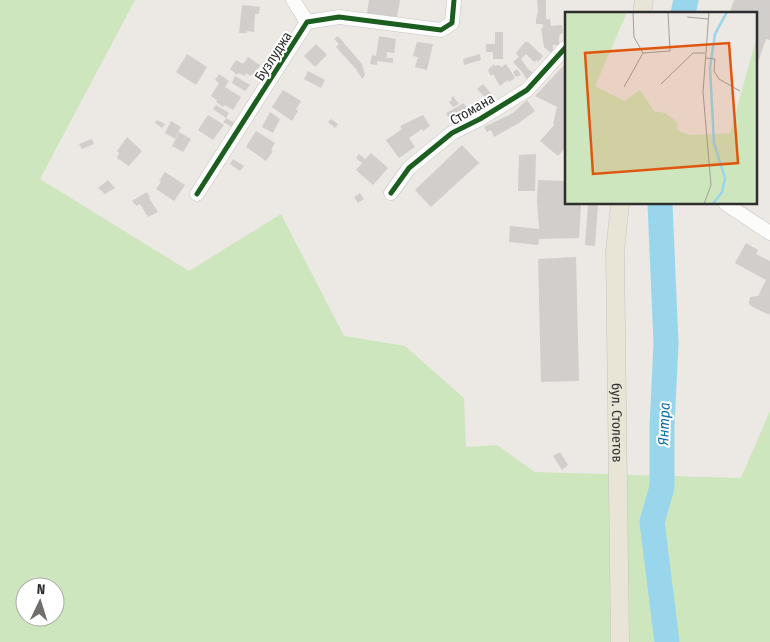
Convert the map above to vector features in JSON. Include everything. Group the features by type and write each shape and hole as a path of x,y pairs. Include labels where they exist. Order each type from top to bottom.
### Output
{"main road":[{"name":"бул. Столетов","path":"620,205 615,250 620,642"}],"street":[{"path":"293,0 307,22"},
{"name":"Бузлуджа","path":"197,194 307,22 339,17 441,30 452,23 454,0"},
{"name":"Стомана","path":"391,193 409,168 452,133 527,90 565,48"},
{"path":"728,205 770,233"}],"green space":[{"path":"0,0 135,0 40,179 189,271 281,214 344,336 405,346 464,398 466,447 497,445 535,472 741,478 770,411 770,642 0,642"}],"building":[{"path":"369,0 400,0 397,17 367,13"},
{"path":"537,0 546,0 546,19 550,19 551,26 562,25 563,33 559,37 559,45 553,45 551,53 544,47 541,28 543,28 543,24 536,24"},
{"path":"734,0 770,0 770,40 766,39 758,62 758,12 730,12"},
{"path":"242,5 260,7 259,14 255,14 254,32 239,33"},
{"path":"495,32 503,32 503,59 493,59 493,52 486,52 486,44 495,44"},
{"path":"338,36 362,64 365,75 362,79 356,69 336,47 339,44 334,39"},
{"path":"379,36 396,39 394,53 387,52 386,58 393,58 393,63 377,61 377,65 370,64 372,55 376,56"},
{"path":"417,42 433,44 427,70 415,67 418,57 413,56"},
{"path":"525,42 528,42 543,56 538,62 537,60 534,62 526,54 521,59 528,69 537,76 529,83 513,62 519,57 516,53"},
{"path":"316,44 327,55 315,67 304,56"},
{"path":"187,54 207,67 196,85 176,72"},
{"path":"480,54 481,60 464,65 463,59"},
{"path":"248,57 260,65 254,75 250,76 246,73 245,76 238,73 237,75 230,69 236,60 243,64"},
{"path":"494,64 501,67 506,64 515,78 509,82 508,80 500,86 493,74 491,76 488,70"},
{"path":"565,64 565,148 558,156 540,141 555,124 553,124 557,107 535,96"},
{"path":"517,69 521,75 516,77 513,72"},
{"path":"308,71 325,80 321,88 304,79"},
{"path":"219,74 229,81 225,87 241,97 233,110 225,105 223,107 211,96 219,83 215,80"},
{"path":"235,76 250,85 245,91 232,83"},
{"path":"483,84 500,104 495,108 477,89"},
{"path":"283,90 301,101 292,121 272,107"},
{"path":"453,96 459,104 453,107 449,102"},
{"path":"527,100 535,111 519,123 494,137 491,130 487,132 484,127 513,113"},
{"path":"464,103 472,117 454,127 446,113"},
{"path":"216,105 229,113 226,118 213,109"},
{"path":"270,112 280,119 273,133 262,127"},
{"path":"208,115 224,125 213,140 198,130"},
{"path":"423,115 430,126 409,138 415,147 399,158 386,140 402,129 400,126"},
{"path":"226,118 235,123 232,127 223,122"},
{"path":"331,119 338,124 335,128 328,122"},
{"path":"157,120 165,124 162,128 155,123"},
{"path":"171,121 181,127 175,139 165,133"},
{"path":"256,131 275,143 271,150 273,151 266,161 246,147"},
{"path":"179,132 191,139 183,152 172,146"},
{"path":"127,137 142,151 129,166 117,158 119,153 117,151"},
{"path":"92,139 94,144 82,149 79,144"},
{"path":"462,145 479,163 431,207 415,190"},
{"path":"371,153 388,168 373,185 356,170 362,163 356,158 359,154 365,159"},
{"path":"536,154 535,191 518,191 519,155"},
{"path":"233,159 244,166 240,171 230,164"},
{"path":"165,172 185,185 174,201 156,189"},
{"path":"108,180 115,188 105,194 98,188"},
{"path":"538,180 565,181 565,205 581,205 579,238 539,239 538,245 509,242 510,226 539,229"},
{"path":"147,192 158,212 148,217 140,204 137,206 132,201"},
{"path":"360,193 364,199 358,203 354,197"},
{"path":"588,205 598,205 595,246 585,245"},
{"path":"746,243 758,250 756,254 770,261 769,315 751,306 749,303 750,297 758,296 766,280 735,263"},
{"path":"576,257 579,381 541,382 538,259"},
{"path":"560,452 568,465 562,470 553,456"}],"waterway":[{"name":"Янтра","path":"683,12 686,0"},
{"name":"Янтра","path":"660,205 666,343 662,427 662,487 652,522 667,642"}],"cycle path":[{"path":"197,194 307,22 339,17 441,30 452,23 454,0"},
{"path":"391,193 409,168 452,133 480,119 527,90 565,48"}]}
